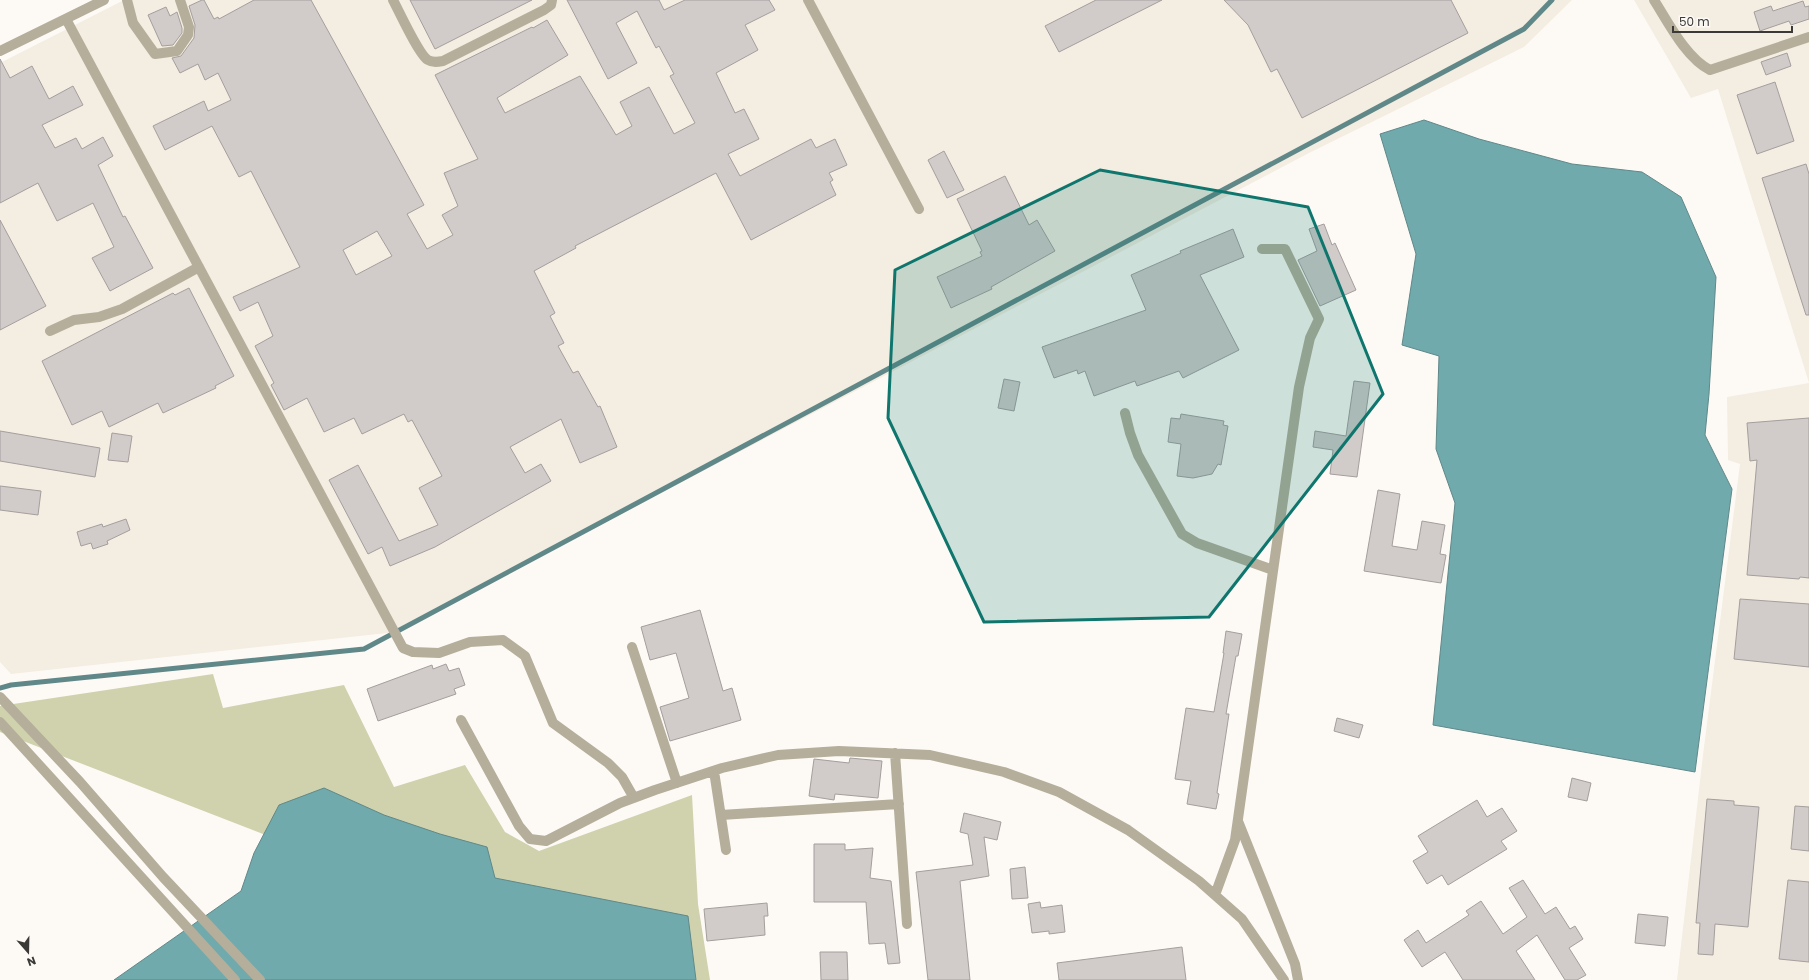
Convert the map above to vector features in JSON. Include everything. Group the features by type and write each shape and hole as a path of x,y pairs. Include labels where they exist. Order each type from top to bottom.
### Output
{"street":[{"path":"0,51 104,0"},
{"path":"127,0 133,22 155,54 177,51 188,35 187,20 180,0"},
{"path":"393,0 421,52 427,60 435,62 443,61 544,10 551,5 552,0"},
{"path":"808,0 919,209"},
{"path":"1654,0 1682,42 1702,66 1710,70 1809,37"},
{"path":"66,19 404,648 412,652 440,653 470,642 503,640 525,656 553,723 608,763 622,777 634,798"},
{"path":"1215,894 1235,840 1299,387 1305,366 1307,349 1319,319 1285,249 1262,249"},
{"path":"50,331 74,320 100,317 122,309 199,266"},
{"path":"1125,413 1138,455 1182,534 1197,543 1273,570"},
{"path":"632,647 677,782"},
{"path":"0,697 80,782 163,877 260,980"},
{"path":"460,720 519,826 530,839 546,841 620,803 677,782 778,755 839,751 930,755 1004,772 1059,792 1128,830 1199,881 1242,918 1284,980"},
{"path":"0,722 235,980"},
{"path":"895,753 908,924"},
{"path":"714,771 726,850"},
{"path":"721,815 899,804"},
{"path":"1238,821 1295,964 1298,980"}],"highlighted area":[{"path":"1100,170 1308,207 1383,394 1209,617 984,622 888,418 895,270"}],"shaded area":[{"path":"124,0 1572,0 1524,47 1309,153 396,632 11,674 0,662 0,63"},
{"path":"1634,0 1809,0 1809,383 1718,89 1691,98"},
{"path":"1809,383 1809,980 1677,980 1703,755 1740,464 1728,460 1727,397"}],"green space":[{"path":"213,674 223,708 344,685 394,787 465,765 505,832 539,851 692,795 698,904 710,980 639,980 0,732 0,706"}],"water":[{"path":"1424,120 1479,139 1572,164 1642,172 1681,197 1716,277 1705,435 1732,489 1695,772 1433,725 1455,503 1436,449 1439,356 1402,345 1416,254 1380,134"},
{"path":"324,788 384,815 440,834 487,847 495,878 688,916 696,980 114,980 241,891 254,853 279,805"}],"building":[{"path":"204,0 214,19 218,17 219,19 254,0 311,0 424,205 407,214 427,249 453,235 442,215 458,206 444,173 478,159 435,75 532,27 533,28 547,20 568,55 497,98 505,113 580,76 616,135 632,126 620,102 649,87 674,134 695,123 670,76 674,74 659,46 656,48 637,11 616,23 637,63 608,79 567,0 659,0 664,10 685,0 769,0 775,10 745,25 758,50 716,73 735,113 744,109 759,139 728,154 740,176 811,139 816,148 835,139 847,165 829,173 833,180 830,182 836,195 751,240 716,173 575,246 576,248 534,271 555,313 550,316 564,343 558,346 573,373 578,371 598,407 600,406 617,447 580,463 561,419 510,447 525,473 541,464 551,481 435,547 390,566 382,547 368,554 329,480 358,465 399,541 438,525 419,488 442,476 412,420 408,422 404,414 362,434 354,418 324,432 307,398 284,410 271,385 274,383 255,346 273,336 258,302 240,311 233,297 300,267 251,171 239,177 212,126 165,150 153,126 204,101 208,111 231,100 218,73 205,80 198,64 180,73 172,58 181,56 194,38 195,25 189,6","holes":["377,231 392,256 356,275 343,250"]},
{"path":"410,0 532,0 435,49"},
{"path":"1096,0 1162,0 1059,52 1045,26"},
{"path":"1224,0 1451,0 1468,33 1302,118 1277,69 1271,72 1248,25"},
{"path":"1803,1 1805,7 1809,6 1809,19 1791,25 1789,21 1760,31 1754,12 1771,6 1773,11"},
{"path":"166,7 170,16 177,12 182,33 173,45 162,46 148,15"},
{"path":"1787,53 1791,66 1766,75 1761,62"},
{"path":"0,59 10,78 32,66 49,99 73,86 83,105 42,125 55,148 76,138 82,149 103,137 113,156 98,165 123,217 125,216 153,268 110,291 92,258 114,247 93,203 57,221 38,183 0,203"},
{"path":"1775,82 1794,141 1757,154 1737,95"},
{"path":"944,151 964,190 947,198 928,160"},
{"path":"1806,164 1809,174 1809,315 1806,315 1762,178"},
{"path":"1005,176 1029,225 1037,220 1055,251 991,287 992,289 951,308 937,277 982,256 980,252 982,251 957,199"},
{"path":"0,220 46,306 0,330"},
{"path":"1324,224 1332,245 1335,243 1356,290 1320,306 1298,260 1317,251 1309,229"},
{"path":"1233,229 1244,257 1200,275 1239,350 1183,378 1179,371 1137,386 1135,381 1094,396 1085,371 1078,374 1077,370 1054,378 1042,347 1146,310 1131,275 1181,253 1180,251"},
{"path":"189,288 234,376 215,386 216,388 163,413 158,403 109,427 102,411 72,425 42,361 173,293 175,295"},
{"path":"1004,379 1020,382 1014,411 998,408"},
{"path":"1354,381 1370,383 1357,477 1330,474 1333,450 1313,447 1315,431 1346,436"},
{"path":"1181,414 1224,421 1223,425 1228,426 1221,465 1218,464 1212,474 1193,478 1177,476 1181,444 1168,442 1171,418 1180,419"},
{"path":"1809,418 1809,578 1800,577 1799,579 1747,575 1757,460 1750,461 1747,423"},
{"path":"0,431 100,448 95,477 0,461"},
{"path":"112,433 132,436 128,462 108,460"},
{"path":"0,486 41,491 38,515 0,510"},
{"path":"1378,490 1400,494 1392,546 1417,550 1422,521 1445,525 1440,554 1446,555 1441,583 1364,571"},
{"path":"126,519 130,530 107,541 108,544 93,549 91,543 81,546 77,532 102,524 103,527"},
{"path":"1740,599 1809,604 1809,667 1734,659"},
{"path":"700,610 723,691 732,688 741,720 670,741 660,707 689,698 676,653 650,660 641,627"},
{"path":"1226,631 1242,634 1238,656 1236,656 1226,714 1229,714 1216,809 1187,804 1191,781 1175,779 1186,708 1214,712 1224,653"},
{"path":"446,664 449,671 459,668 465,685 454,689 456,694 378,721 367,689 432,665 433,669"},
{"path":"1337,718 1363,725 1359,738 1334,731"},
{"path":"850,758 882,761 878,798 835,794 834,800 809,796 814,759 849,763"},
{"path":"1572,778 1591,783 1587,801 1568,797"},
{"path":"1707,799 1734,801 1734,805 1759,807 1748,927 1715,924 1713,955 1698,954 1700,923 1696,923"},
{"path":"1477,800 1487,817 1502,808 1517,831 1501,841 1507,849 1448,885 1442,875 1427,884 1413,861 1428,852 1418,836"},
{"path":"1795,806 1809,807 1809,851 1791,849"},
{"path":"964,813 1001,822 997,840 984,837 989,876 960,881 970,980 928,980 916,872 973,865 968,834 960,832"},
{"path":"814,844 845,844 845,850 873,848 870,878 891,881 900,963 888,964 885,943 869,944 866,902 814,902"},
{"path":"1025,867 1028,898 1012,899 1010,869"},
{"path":"1523,880 1545,914 1556,907 1570,929 1575,926 1583,939 1569,948 1586,975 1577,980 1565,980 1537,935 1516,951 1535,980 1463,980 1445,952 1422,967 1404,940 1418,930 1426,943 1469,915 1466,911 1481,901 1503,934 1527,917 1509,888"},
{"path":"1788,880 1809,882 1809,962 1779,959"},
{"path":"1040,902 1041,908 1062,905 1065,932 1049,934 1049,931 1032,933 1028,904"},
{"path":"767,903 768,916 764,916 765,935 707,941 704,909"},
{"path":"1638,914 1668,917 1665,946 1635,943"},
{"path":"1182,947 1186,980 1059,980 1057,963"},
{"path":"820,952 847,952 848,980 821,980"}],"waterway":[{"path":"0,688 11,685 364,649 1524,29 1552,0"}]}
